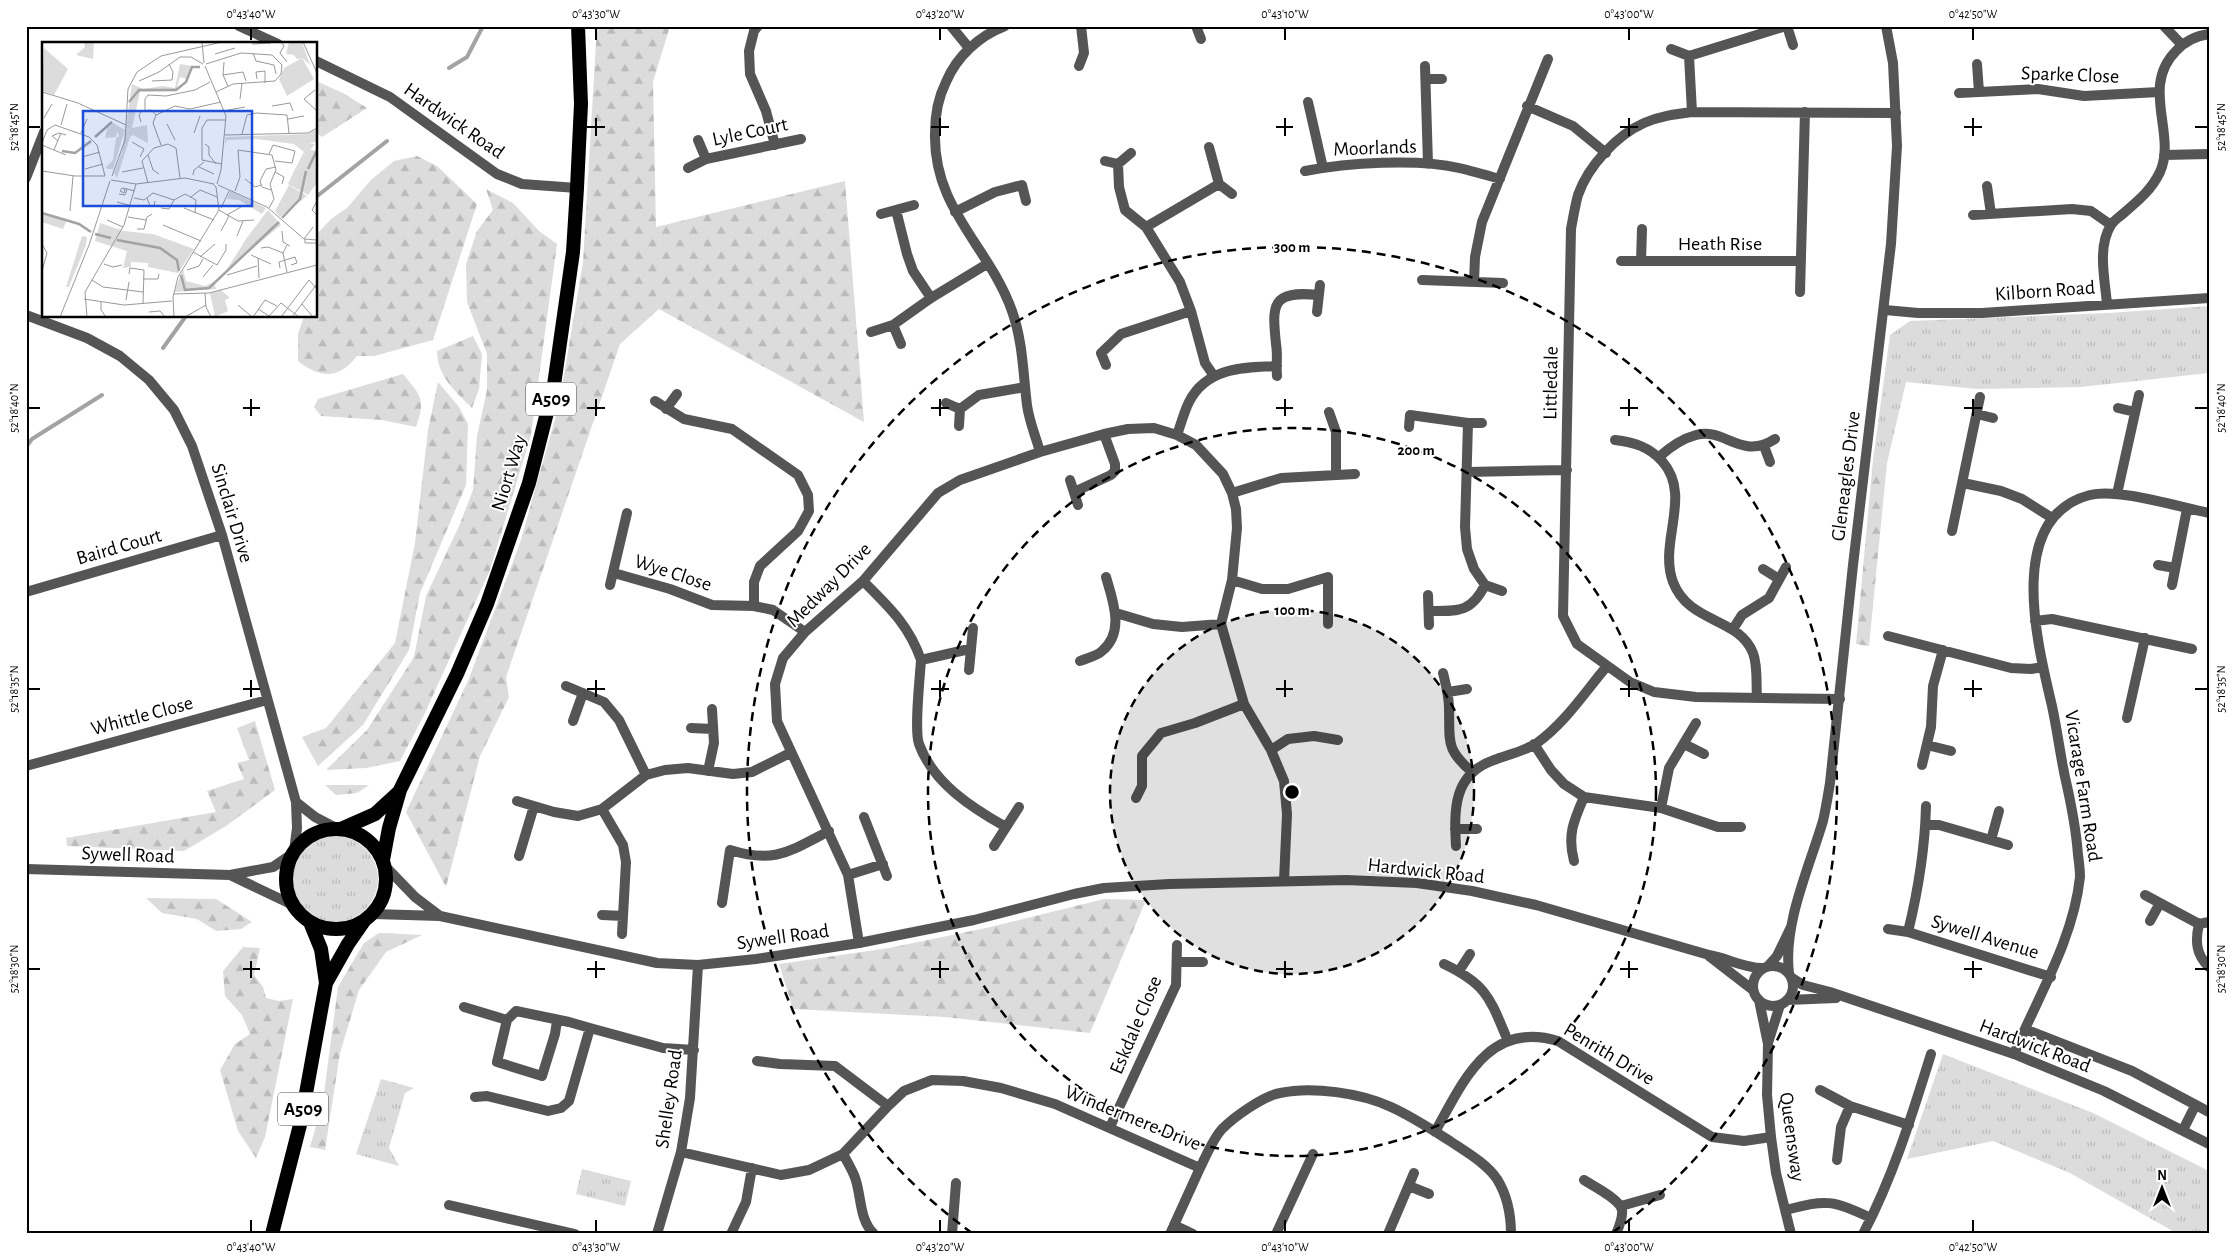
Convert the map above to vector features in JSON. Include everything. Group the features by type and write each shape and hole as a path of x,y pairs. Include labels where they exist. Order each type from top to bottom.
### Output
{"highway":[{"name":"Niort Way","path":"384,863 389,828 400,790 457,674 483,613 529,483 554,385 573,252 578,188 581,104 578,26"},
{"name":"Niort Way","path":"340,829 375,814 400,790"},
{"path":"340,829 354,832 376,848 384,863 386,886 383,896 368,917 351,927 337,929 323,927 310,922 293,905 288,893 287,867 293,853 302,842 315,833 340,829"},
{"name":"A509","path":"272,1234 300,1121 326,983 348,944 368,917"},
{"name":"A509","path":"310,922 321,949 326,983"}],"street":[{"path":"239,26 274,42"},
{"path":"758,26 754,31 749,51 750,74 766,111 775,145"},
{"path":"951,26 969,48"},
{"path":"1005,26 993,31 969,48 950,72 939,97 935,124 934,155 955,212 987,264 1012,310 1018,330 1028,407 1040,452"},
{"path":"1079,66 1084,53 1081,26"},
{"path":"1196,26 1201,39"},
{"path":"1671,49 1689,56 1787,26 1793,45"},
{"name":"Gleneagles Drive","path":"1791,976 1787,958 1791,926 1823,818 1830,783 1869,428 1885,310 1895,186 1896,113 1893,63 1886,26"},
{"path":"2164,26 2182,45"},
{"path":"2107,304 2104,249 2111,225 2149,190 2160,171 2164,155 2159,92 2162,72 2169,57 2182,45 2196,36 2209,34"},
{"path":"1689,56 1692,112"},
{"path":"1474,282 1482,222 1527,106 1548,59"},
{"name":"Hardwick Road","path":"318,62 390,97 497,174 522,184 578,188"},
{"path":"1977,64 1979,92"},
{"name":"Moorlands","path":"1425,66 1428,164"},
{"path":"1426,79 1442,79"},
{"name":"Sparke Close","path":"1959,93 2038,89 2084,96 2159,92"},
{"name":"Moorlands","path":"1308,102 1323,168"},
{"path":"1527,106 1573,126 1606,153"},
{"name":"Littledale","path":"1840,698 1677,696 1654,692 1630,682 1577,644 1563,616 1570,229 1578,194 1589,173 1624,136 1643,123 1666,116 1692,112 1896,113"},
{"path":"1800,292 1805,112"},
{"path":"26,178 42,137"},
{"name":"Lyle Court","path":"688,168 706,159 801,139"},
{"name":"Lyle Court","path":"698,140 706,159"},
{"path":"1209,147 1219,184 1232,194"},
{"path":"1118,164 1131,153"},
{"path":"2164,155 2209,154"},
{"path":"1105,161 1118,164"},
{"path":"1118,164 1119,187 1125,210 1146,227 1180,282 1191,311 1205,363 1214,376"},
{"name":"Moorlands","path":"1305,172 1323,168 1365,164 1428,164 1457,167 1500,179"},
{"path":"1146,227 1219,184"},
{"path":"955,212 995,192 1022,185 1026,201"},
{"path":"1987,186 1990,214"},
{"path":"881,214 914,206"},
{"path":"1973,215 2072,209 2091,211 2111,225"},
{"path":"896,210 913,271 931,298"},
{"path":"1641,262 1642,229"},
{"name":"Heath Rise","path":"1621,261 1800,262"},
{"path":"871,332 893,325 931,298 987,264"},
{"path":"1422,280 1503,282"},
{"path":"1177,435 1189,402 1200,388 1214,376 1229,370 1248,367 1277,371 1277,347 1273,316 1274,308 1282,298 1291,294 1319,290 1317,312"},
{"name":"Kilborn Road","path":"1885,310 1918,313 1982,313 2209,298"},
{"path":"1106,365 1101,353 1121,334 1191,311"},
{"name":"Sinclair Drive","path":"26,314 87,338 120,356 149,380 174,410 192,446 222,535 296,802 297,828 293,853"},
{"path":"893,325 900,344"},
{"path":"960,409 979,395 1026,388"},
{"path":"666,409 677,394"},
{"path":"2117,494 2139,395"},
{"path":"1952,531 1980,397"},
{"path":"655,401 684,419 732,428 798,475 808,495 808,511 798,532 760,566 754,582 754,606"},
{"path":"946,403 960,409"},
{"path":"2118,408 2135,412"},
{"path":"959,426 960,409"},
{"path":"1329,412 1336,432 1336,474"},
{"path":"1977,414 1993,418"},
{"path":"1408,427 1410,415 1468,424 1482,423"},
{"path":"1468,424 1465,527 1467,549 1474,569 1485,585 1502,591"},
{"name":"Medway Drive","path":"859,943 848,875 777,721 775,684 782,658 805,632 863,581 938,493 960,480 1040,452 1104,434 1128,429 1154,428 1177,435 1196,445 1212,460 1223,474 1232,493 1236,509 1237,528 1232,580 1221,624"},
{"path":"1074,492 1110,476 1115,471 1115,464 1104,434"},
{"path":"1659,458 1676,443 1698,434 1714,435 1745,447 1764,446 1775,440"},
{"path":"1615,440 1644,446 1670,470 1676,487 1676,505 1668,566 1672,581 1678,594 1688,605 1699,613 1733,629 1744,639 1753,653 1757,698"},
{"path":"1764,446 1770,462"},
{"path":"1468,472 1567,470"},
{"path":"1232,493 1281,478 1355,474"},
{"path":"1070,480 1078,505"},
{"path":"1963,483 2001,491 2022,498 2052,518"},
{"name":"Vicarage Farm Road","path":"2014,1054 2050,977 2072,916 2080,876 2076,823 2042,667 2035,621 2033,588 2039,542 2052,518 2069,504 2090,495 2117,494 2209,513"},
{"path":"2172,585 2187,509"},
{"name":"Wye Close","path":"610,585 627,514"},
{"name":"Baird Court","path":"26,592 222,535"},
{"path":"2158,565 2175,568"},
{"path":"1733,629 1742,615 1768,598 1786,567"},
{"path":"1762,569 1779,579"},
{"name":"Wye Close","path":"614,573 670,588 712,605 754,606 773,610 805,632"},
{"path":"1080,661 1102,651 1113,636 1116,613 1106,577"},
{"path":"1232,580 1262,588 1288,588 1328,577 1328,624"},
{"path":"863,581 901,619 916,646 921,660 919,743 934,771 954,793 977,811 1006,827"},
{"path":"1429,611 1449,611 1468,608 1478,598 1485,585"},
{"path":"1428,595 1429,625"},
{"path":"1116,613 1153,624 1182,627 1221,624 1244,704 1271,750 1284,781 1287,814 1284,881"},
{"path":"2035,621 2052,620 2192,649"},
{"path":"969,670 973,628"},
{"path":"1888,636 2011,668 2031,669 2042,667"},
{"path":"2126,718 2145,638"},
{"path":"921,660 965,650 971,651"},
{"path":"1922,765 1930,727 1933,686 1943,650"},
{"path":"1456,846 1455,807 1461,788 1472,772 1490,761 1534,744 1552,731 1607,666"},
{"path":"1444,673 1448,692 1448,735 1458,760 1472,772"},
{"path":"566,686 604,702 619,720 646,775"},
{"path":"1448,692 1467,689"},
{"path":"573,721 583,693"},
{"name":"Whittle Close","path":"26,766 267,700"},
{"path":"1136,798 1142,786 1142,756 1161,733 1195,723 1244,704"},
{"path":"708,771 714,743 712,710"},
{"path":"1661,808 1669,768 1696,723"},
{"path":"691,728 713,729"},
{"path":"1271,750 1288,739 1314,736 1338,740"},
{"path":"1534,744 1551,770 1564,784 1584,797 1661,808 1718,827 1741,827"},
{"path":"1684,744 1704,754"},
{"path":"1927,745 1951,751"},
{"path":"517,801 578,816 602,808 646,775 665,770 688,768 733,774 752,772 790,752"},
{"path":"1574,861 1570,845 1573,821 1584,797"},
{"path":"296,802 315,817 340,829"},
{"path":"519,856 534,806"},
{"name":"Sywell Avenue","path":"1908,932 1914,908 1926,825 1926,806"},
{"path":"994,846 1019,807"},
{"path":"602,808 623,845 626,862 622,934"},
{"path":"1991,840 2000,811"},
{"path":"864,817 887,876"},
{"path":"1926,825 1939,825 2008,844"},
{"path":"1455,829 1477,829"},
{"path":"722,903 730,850 772,857 792,850 829,831"},
{"name":"Sywell Road","path":"26,869 230,876 273,867 293,853"},
{"name":"Sywell Road","path":"384,863 415,897 440,916"},
{"path":"848,875 883,864"},
{"name":"Sywell Road","path":"230,876 293,905"},
{"name":"Hardwick Road","path":"1131,886 1346,880 1417,883 1472,891 1536,905 1724,958 1751,968 1765,967"},
{"name":"Sywell Road","path":"368,917 440,916 648,962 698,965 756,959 859,943 974,920 1074,894 1131,886"},
{"path":"2145,895 2204,923 2196,937 2198,953 2202,961 2209,967"},
{"path":"2150,921 2160,903"},
{"path":"602,914 623,916"},
{"name":"Gleneagles Drive","path":"1765,967 1776,956 1791,926"},
{"name":"Sywell Avenue","path":"1888,929 1908,932 2050,977"},
{"name":"Eskdale Close","path":"1110,1127 1176,984 1177,945"},
{"path":"1459,971 1470,954"},
{"name":"Hardwick Road","path":"1708,955 1753,990"},
{"name":"Eskdale Close","path":"1178,962 1204,962"},
{"path":"1444,964 1459,971 1485,991 1508,1041"},
{"name":"Shelley Road","path":"657,1234 681,1152 690,1098 698,965"},
{"path":"1765,967 1780,967 1791,976 1793,990 1784,1002 1771,1006 1759,1000 1753,990 1754,977 1765,967"},
{"name":"Hardwick Road","path":"1791,976 1803,985 2014,1054 2104,1091 2209,1144"},
{"name":"Hardwick Road","path":"1784,1002 1842,998"},
{"name":"Queensway","path":"1759,1000 1768,1044 1767,1095 1771,1137 1776,1173 1791,1234"},
{"name":"Queensway","path":"1768,1044 1784,1002"},
{"path":"464,1007 507,1020"},
{"path":"557,1021 542,1076 497,1062 507,1020 516,1011 569,1022 663,1048 694,1050"},
{"path":"475,1097 487,1096 548,1111 561,1108 569,1101 590,1028"},
{"path":"2025,1029 2132,1071 2209,1112"},
{"name":"Penrith Drive","path":"1435,1132 1462,1083 1482,1056 1495,1046 1508,1041 1526,1036 1543,1036 1558,1040 1712,1137 1744,1141 1771,1137"},
{"path":"1862,1234 1888,1181 1909,1126 1931,1054"},
{"path":"757,1060 780,1064 835,1066 888,1106"},
{"name":"Windermere Drive","path":"681,1152 780,1175 809,1170 843,1154 888,1106 904,1092 932,1080 963,1081 1001,1088 1055,1104 1200,1168 1221,1130 1249,1108 1278,1093 1306,1090 1346,1094 1390,1106 1468,1153 1487,1168 1497,1180 1508,1207 1511,1234"},
{"path":"1820,1090 1850,1106 1909,1126"},
{"path":"1836,1160 1840,1127 1850,1106"},
{"path":"2183,1130 2195,1106"},
{"path":"843,1154 855,1176 860,1204 870,1232"},
{"path":"1276,1234 1313,1154"},
{"path":"731,1234 746,1202 752,1168"},
{"path":"1193,1234 1172,1229 1200,1168"},
{"path":"1388,1234 1414,1173"},
{"path":"1584,1180 1621,1206 1622,1212 1616,1234"},
{"path":"952,1234 956,1183"},
{"path":"1409,1186 1429,1194"},
{"path":"1621,1206 1660,1195"},
{"path":"1786,1210 1817,1202 1840,1204 1871,1218"},
{"path":"449,1204 537,1230 575,1234"}],"green space":[{"path":"597,26 670,26 653,82 656,227 845,181 864,422 659,309 620,344 506,677 509,697 480,756 446,887 406,812 468,681 520,543 559,405 583,262"},
{"path":"318,82 343,93 367,108 322,137 318,134"},
{"path":"417,156 437,166 477,204 433,340 374,356 357,356 343,369 329,374 314,371 298,361 298,334 303,318 318,318 318,233 331,219 347,208 371,180 394,161"},
{"path":"486,189 513,203 539,231 557,244 531,435 490,570 424,715 400,761 366,768 326,770 367,730 414,657 426,596 460,524 473,490 477,436 487,390 487,354 467,302 466,264 477,231 493,210"},
{"path":"2209,306 2209,373 2081,387 1977,389 1906,382 1887,463 1873,460 1890,335 1910,321 2109,313"},
{"path":"473,336 482,354 479,389 472,408 448,383 440,368 437,351"},
{"path":"403,374 420,398 421,410 416,427 382,420 321,416 314,407 318,399"},
{"path":"438,382 459,407 468,424 466,485 420,593 409,650 363,725 318,766 302,737 326,728 395,643 415,543 428,430"},
{"path":"1873,460 1887,463 1869,646 1856,644"},
{"path":"255,721 275,790 226,826 184,851 67,846 66,838 216,812 207,791 244,779 237,763 249,760 237,728"},
{"path":"325,785 369,785 357,793 336,795"},
{"path":"327,836 343,836 352,839 366,848 375,862 378,879 375,896 366,910 352,919 343,922 327,922 311,915 299,903 292,887 292,871 299,855 311,843"},
{"path":"146,898 216,899 252,922 241,929 216,931 197,919 162,913"},
{"path":"1104,899 1146,900 1090,1033 945,1017 793,1009 779,964 889,948 986,928"},
{"path":"379,933 422,935 386,952 359,990 340,1053 325,1150 310,1147 323,1101 338,987 364,943"},
{"path":"243,947 260,948 254,975 263,987 266,998 279,1001 293,999 265,1137 256,1158 238,1131 220,1070 235,1044 250,1034 242,1015 225,996 223,971"},
{"path":"1943,1054 2093,1113 2209,1171 2209,1234 2178,1234 2070,1173 1993,1141 1907,1159"},
{"path":"381,1079 414,1088 405,1093 389,1148 399,1166 356,1154"},
{"path":"582,1169 631,1181 625,1206 576,1194"}],"waterway":[{"path":"449,68 467,57 483,26"},
{"path":"318,195 387,141"},
{"path":"163,348 185,318"},
{"path":"26,447 32,439 102,395"}]}
